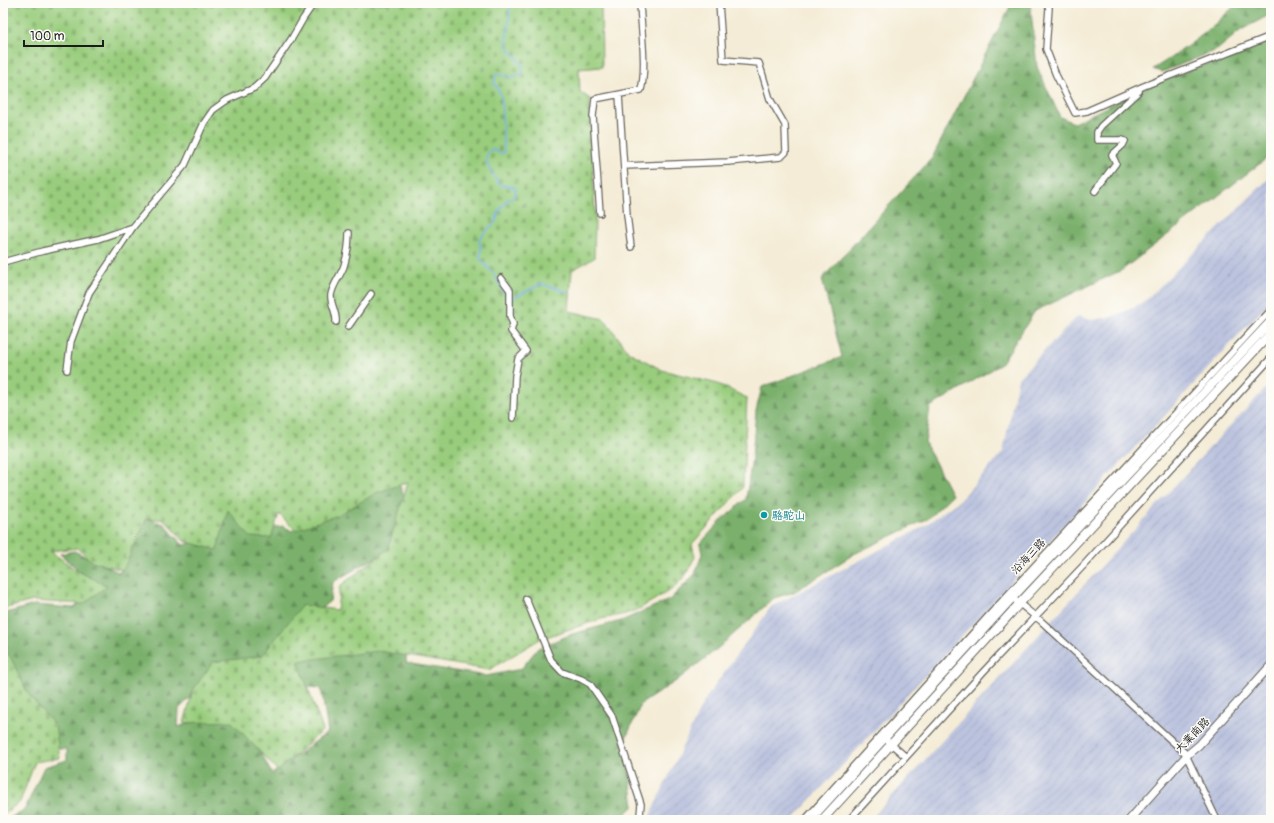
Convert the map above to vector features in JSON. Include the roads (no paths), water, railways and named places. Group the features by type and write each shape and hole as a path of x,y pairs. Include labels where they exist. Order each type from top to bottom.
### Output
{"main road":[{"name":"沿海三路","path":"810,820 883,736 1086,514 1130,473 1271,321"},
{"name":"沿海三路","path":"1197,400 1271,333"},
{"name":"沿海三路","path":"822,820 1095,522 1130,473"}],"street":[{"path":"67,370 71,341 89,293 133,227 185,165 204,123 213,110 227,100 254,88 265,78 292,38 302,19 314,3"},
{"path":"600,213 594,116 595,99 641,90 644,82 640,3"},
{"path":"624,166 728,162 781,157 786,152 786,125 770,99 759,63 723,60 719,3"},
{"path":"1047,3 1049,8 1046,48 1056,75 1075,113 1087,112 1144,86 1271,36"},
{"path":"1095,191 1116,163 1112,155 1123,145 1125,141 1097,140 1097,132 1101,126 1144,86"},
{"path":"619,95 627,215 631,247"},
{"path":"3,262 43,251 98,239 133,227"},
{"path":"336,322 331,297 333,286 344,266 349,246 349,233"},
{"path":"501,278 510,290 510,316 513,324 511,331 526,351 518,359 515,376 513,418"},
{"path":"348,327 371,294"},
{"name":"沿海三路","path":"1130,473 1197,400 1271,310"},
{"path":"1242,390 1244,382 1271,353"},
{"path":"849,820 1035,616 1084,565 1271,358"},
{"path":"1086,514 1095,522"},
{"path":"1038,566 1047,574"},
{"path":"1011,596 1035,616 1187,755 1217,820"},
{"path":"526,599 552,660 562,672 590,684 612,716 641,804 638,820"},
{"name":"大業南路","path":"1129,820 1271,665"},
{"path":"935,679 944,687"},
{"path":"883,736 906,757"},
{"name":"沿海三路","path":"805,820 883,736"}],"waterway":[{"path":"506,296 493,273 480,259 481,249 479,239 496,221 498,213 506,201 514,196 516,190 514,187 500,185 488,167 486,157 492,149 500,153 504,153 501,95 494,83 496,74 511,77 523,74 522,66 516,56 510,51 506,39 509,25 510,3"},
{"path":"513,298 541,284 569,292"}],"place":[{"name":"駱駝山","path":"764,515"}]}
